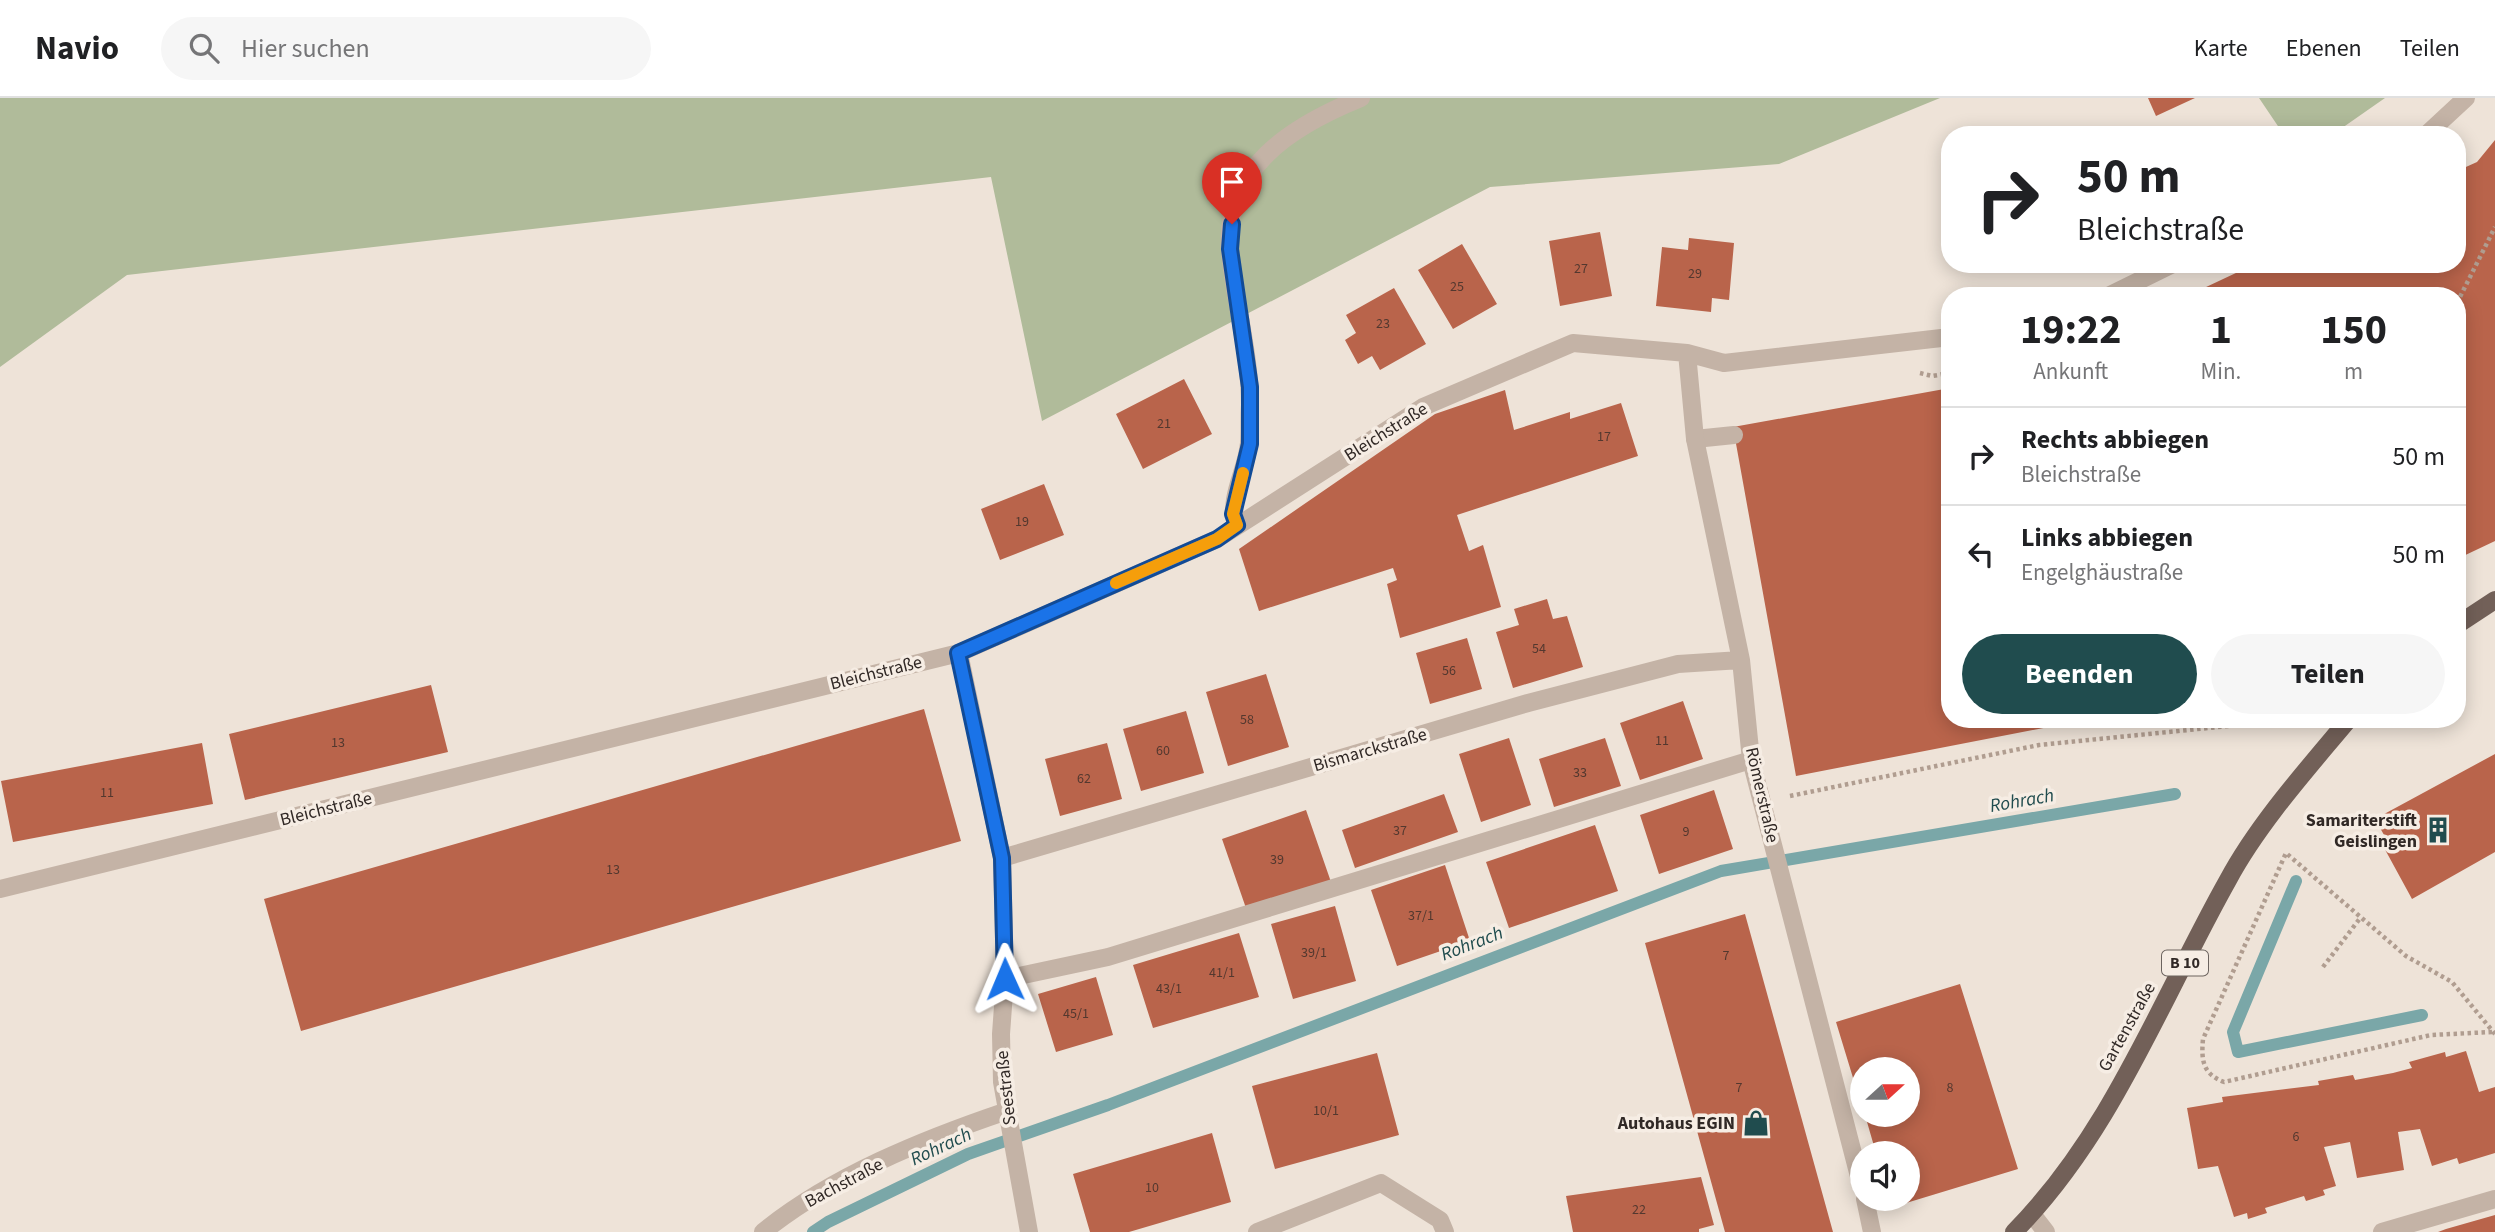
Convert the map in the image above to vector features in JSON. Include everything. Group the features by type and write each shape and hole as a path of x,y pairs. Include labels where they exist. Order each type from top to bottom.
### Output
{"main road":[{"path":"2466,619 2495,600"},
{"name":"Gartenstraße","path":"2032,1214 2085,1144 2112,1098 2152,1029 2229,877 2299,779 2342,728"},
{"name":"B 10","path":"2014,1232 2032,1214"}],"street":[{"path":"1237,525 1233,514 1250,444 1250,387 1230,249 1234,199 1263,155 1325,112 1360,98"},
{"path":"2436,126 2466,98"},
{"path":"2126,287 2155,273"},
{"name":"Bleichstraße","path":"0,889 958,653 1217,539 1423,407 1573,343 1686,354 1724,363 1941,338"},
{"name":"Römerstraße","path":"1686,354 1695,439 1741,660 1751,760 1850,1141"},
{"path":"1695,439 1734,435"},
{"name":"Seestraße","path":"958,653 1002,858 1005,979 1001,1046 1008,1118 1029,1232"},
{"name":"Bismarckstraße","path":"1002,858 1528,703 1678,664 1741,660"},
{"path":"1005,979 1108,957 1751,760"},
{"name":"Bachstraße","path":"763,1232 843,1181 925,1142 1008,1118"},
{"path":"1257,1232 1381,1183 1440,1220 1445,1232"},
{"path":"2382,1232 2495,1199"},
{"path":"1868,1211 1872,1232"},
{"path":"2032,1214 2046,1232"}],"path":[{"path":"2465,287 2495,227"},
{"path":"1932,376 1941,374"},
{"path":"1762,802 2039,745 2208,728"},
{"path":"2286,853 2406,956 2452,982 2493,1033 2431,1035 2224,1082 2211,1077 2201,1061 2203,1040 2286,853"},
{"path":"2323,967 2361,917"}],"green space":[{"path":"0,98 1940,98 1779,164 1490,187 1042,421 991,177 127,275 0,367"},
{"path":"2259,98 2385,98 2345,126 2278,126"}],"building":[{"path":"2148,98 2195,98 2156,116"},
{"path":"2495,140 2495,541 2466,555 2466,287 2206,287 2236,273 2466,273 2466,167 2477,162"},
{"path":"1600,232 1612,296 1560,306 1549,241"},
{"path":"1689,238 1734,243 1729,300 1712,298 1711,312 1656,306 1662,247 1688,250"},
{"path":"1462,244 1497,304 1453,329 1418,270"},
{"path":"1394,288 1426,344 1380,370 1372,356 1358,364 1345,340 1356,333 1346,315"},
{"path":"1184,379 1212,434 1143,469 1116,414"},
{"path":"1505,390 1514,430 1570,412 1570,419 1621,403 1638,456 1457,515 1469,551 1483,545 1501,607 1400,638 1387,584 1397,580 1393,568 1259,611 1239,549 1435,414"},
{"path":"1941,390 1941,728 2043,728 1796,776 1733,427"},
{"path":"1044,484 1064,535 1000,560 981,509"},
{"path":"1547,599 1553,619 1567,616 1583,667 1513,688 1496,632 1519,625 1514,609"},
{"path":"1467,638 1482,689 1430,704 1416,653"},
{"path":"1266,674 1289,747 1228,766 1206,692"},
{"path":"431,685 448,752 245,800 229,734"},
{"path":"1683,701 1703,759 1640,780 1620,723"},
{"path":"924,709 961,841 301,1031 264,899"},
{"path":"1186,711 1204,773 1141,791 1123,729"},
{"path":"1509,738 1531,805 1481,822 1459,754"},
{"path":"1605,738 1621,786 1554,807 1539,759"},
{"path":"202,743 213,804 13,842 1,781"},
{"path":"1107,743 1122,799 1060,816 1045,759"},
{"name":"Samariterstift Geislingen","path":"2495,754 2495,852 2412,899 2382,844 2388,842 2375,819"},
{"path":"1714,790 1733,849 1659,874 1640,815"},
{"path":"1444,794 1458,832 1355,868 1342,830"},
{"path":"1306,810 1331,882 1247,911 1222,839"},
{"path":"1595,825 1618,891 1509,928 1486,862"},
{"path":"1445,865 1470,941 1397,966 1371,890"},
{"path":"1335,906 1356,981 1293,999 1271,924"},
{"path":"1745,914 1833,1232 1725,1232 1645,943"},
{"path":"1239,933 1259,997 1153,1028 1133,965"},
{"path":"1096,977 1113,1035 1056,1052 1038,994"},
{"path":"1960,984 2018,1169 1920,1199 1920,1141 1873,1141 1868,1127 1920,1127 1920,1057 1850,1057 1850,1068 1836,1022"},
{"path":"2466,1051 2479,1092 2495,1087 2495,1153 2459,1164 2457,1158 2432,1166 2420,1129 2398,1132 2404,1170 2357,1178 2350,1142 2324,1147 2336,1186 2323,1190 2325,1195 2306,1201 2304,1196 2265,1208 2267,1213 2248,1219 2247,1213 2234,1217 2218,1166 2198,1169 2187,1108 2223,1102 2222,1097 2319,1085 2318,1081 2353,1075 2355,1080 2393,1073 2412,1068 2409,1062 2445,1052 2446,1057"},
{"path":"1377,1053 1399,1135 1275,1169 1252,1086"},
{"path":"1212,1133 1231,1202 1129,1232 1090,1232 1073,1174"},
{"path":"1701,1177 1714,1225 1699,1229 1699,1232 1573,1232 1566,1196"},
{"path":"2495,1215 2495,1232 2438,1232 2446,1229"}],"waterway":[{"name":"Rohrach","path":"813,1232 828,1222 968,1154 1108,1105 1721,871 2175,794"},
{"name":"Rohrach","path":"2296,881 2233,1032 2238,1052 2422,1015"}],"slow traffic":[{"path":"1116,583 1217,539 1237,525 1233,514 1243,473"}],"place":[{"name":"Samariterstift Geislingen","path":"2438,830"},
{"name":"Autohaus EGIN","path":"1756,1123"}],"route":[{"path":"1005,979 1002,858 958,653 1217,539 1237,525 1233,514 1250,444 1250,387 1230,249 1232,224"}]}
